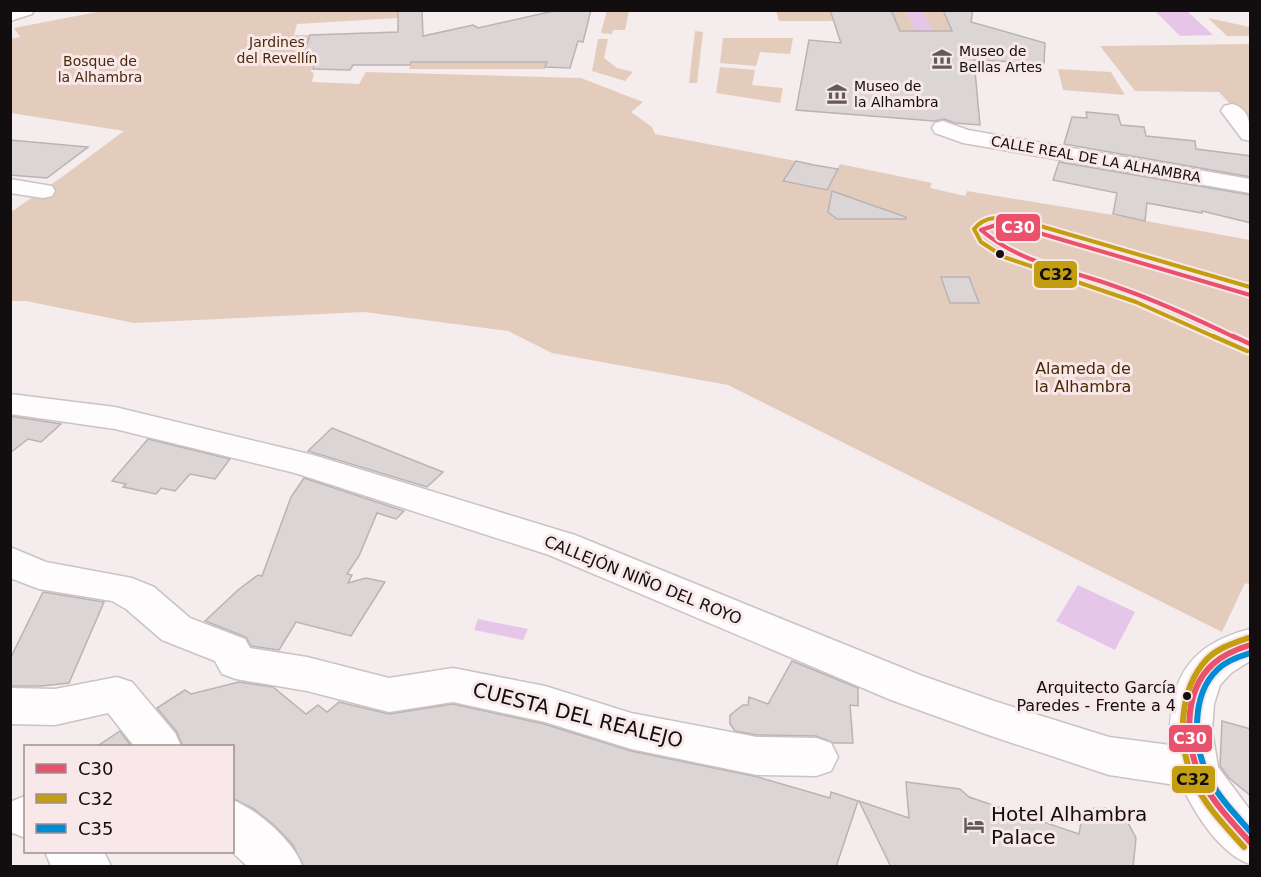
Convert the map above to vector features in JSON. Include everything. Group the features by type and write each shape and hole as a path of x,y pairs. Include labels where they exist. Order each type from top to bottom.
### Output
{"street":[{"path":"10,15 25,10"},
{"path":"1232,111 1251,134"},
{"name":"CALLE REAL DE LA ALHAMBRA","path":"943,128 963,136 1251,186"},
{"path":"10,186 43,191"},
{"name":"CALLEJÓN NIÑO DEL ROYO","path":"10,404 115,418 301,463 562,545 895,683 983,715 1109,756 1196,768"},
{"name":"CUESTA DEL REALEJO","path":"10,561 39,575 119,588 140,598 176,629 231,650 236,662 307,674 389,695 453,685 545,704 631,731 746,754 816,757"},
{"path":"1251,645 1228,653 1207,670 1195,697 1190,731 1196,768 1220,808 1251,842"},
{"path":"10,706 55,707 117,694 158,745"},
{"path":"234,823 279,867"},
{"path":"69,853 87,867"}],"green space":[{"path":"607,10 629,11 625,30 613,30 612,34 601,33"},
{"name":"Alameda de la Alhambra","path":"102,11 398,11 398,18 297,24 294,35 310,35 303,57 316,57 311,72 314,73 312,82 359,84 366,72 581,78 643,102 631,112 652,127 655,134 796,161 784,182 826,190 840,164 932,183 930,188 965,196 967,191 1250,240 1250,585 1245,583 1222,632 728,385 552,353 508,331 364,312 134,323 26,301 11,301 11,212 124,131 11,113 10,39 20,37 14,28"},
{"path":"776,11 830,11 833,21 779,21"},
{"path":"891,11 943,11 957,42 904,41"},
{"path":"1208,18 1250,27 1250,36 1227,36"},
{"path":"695,31 703,32 697,83 689,83"},
{"path":"723,38 793,38 790,54 760,52 756,66 720,63"},
{"path":"598,39 608,39 604,58 617,68 633,72 625,81 592,71"},
{"path":"1250,44 1250,117 1242,117 1219,92 1135,91 1100,46"},
{"path":"411,62 547,62 545,69 409,69"},
{"path":"720,67 755,70 752,85 783,88 780,103 716,93"},
{"path":"1058,69 1111,72 1125,95 1063,90"}],"shaded area":[{"path":"906,11 923,11 938,41 920,41"},
{"path":"1155,11 1187,11 1213,35 1180,36"},
{"path":"1078,585 1135,612 1115,650 1056,621"},
{"path":"478,619 528,629 523,640 474,630"}],"building":[{"path":"398,10 422,10 423,36 473,25 478,28 558,10 591,10 583,42 578,41 570,68 545,67 547,62 411,62 410,65 353,65 350,70 313,69 316,57 303,57 310,35 398,32"},
{"path":"830,10 891,10 900,31 952,31 943,10 973,10 971,22 1045,43 1044,63 974,60 980,125 955,123 944,119 934,121 796,110 809,40 841,43"},
{"path":"1086,112 1118,115 1121,125 1144,127 1146,136 1195,141 1196,149 1251,156 1251,177 1064,144 1072,117 1087,118"},
{"path":"10,140 88,147 47,178 10,175"},
{"path":"796,161 838,169 827,190 783,181"},
{"path":"1059,162 1251,195 1251,223 1202,211 1202,213 1147,203 1145,221 1113,214 1117,193 1053,180"},
{"path":"832,191 906,217 906,219 837,219 828,212"},
{"path":"941,277 969,277 979,303 950,303"},
{"path":"10,416 61,424 41,442 28,439 10,453"},
{"path":"332,428 443,472 427,487 308,451"},
{"path":"148,439 230,459 215,479 190,474 175,491 161,488 156,494 123,487 126,484 112,481"},
{"path":"304,478 404,511 396,519 377,513 359,556 347,574 352,575 348,583 366,578 385,582 351,636 296,622 279,650 251,646 246,637 205,621 238,590 258,575 262,576 291,497"},
{"path":"43,592 104,602 69,683 10,686 10,659"},
{"path":"792,661 858,688 858,706 850,705 853,743 834,743 816,736 757,735 735,731 730,724 730,715 743,705 748,705 749,697 768,704"},
{"path":"239,682 273,687 306,714 318,705 327,712 339,702 389,714 453,704 544,724 631,751 758,777 830,798 831,792 858,801 836,867 304,867 293,845 275,826 254,809 234,799 234,745 182,745 177,732 157,708 185,690 191,694"},
{"path":"1222,721 1251,729 1251,796 1229,778 1220,766"},
{"path":"120,731 130,745 99,745"},
{"name":"Hotel Alhambra Palace","path":"906,782 960,789 969,797 1079,834 1082,816 1094,808 1106,808 1117,813 1128,823 1136,838 1133,867 891,867 859,801 909,818"}],"transit line":[{"name":"C32","path":"1247,351 1136,302 1004,257 981,242 974,229 978,224 990,218 1023,221 1250,287"},
{"name":"C30","path":"1250,295 1022,228 996,225 981,230 995,242 1027,259 1115,286 1183,313 1250,344"},
{"name":"C32","path":"1244,847 1210,808 1194,781 1185,752 1183,718 1190,685 1197,671 1211,655 1248,638"},
{"name":"C30","path":"1250,645 1219,659 1210,667 1196,691 1190,720 1192,750 1200,776 1222,811 1250,842"},
{"name":"C35","path":"1250,653 1226,663 1214,673 1202,696 1198,724 1200,752 1208,776 1222,798 1250,831"}],"place":[{"name":"Museo de Bellas Artes","path":"942,59"},
{"name":"Museo de la Alhambra","path":"837,94"},
{"name":"Arquitecto García Paredes - Frente a 4","path":"1187,696"},
{"name":"Hotel Alhambra Palace","path":"974,825"}],"park label":[{"name":"Jardines del Revellín","path":"277,50"},
{"name":"Bosque de la Alhambra","path":"100,70"}]}
